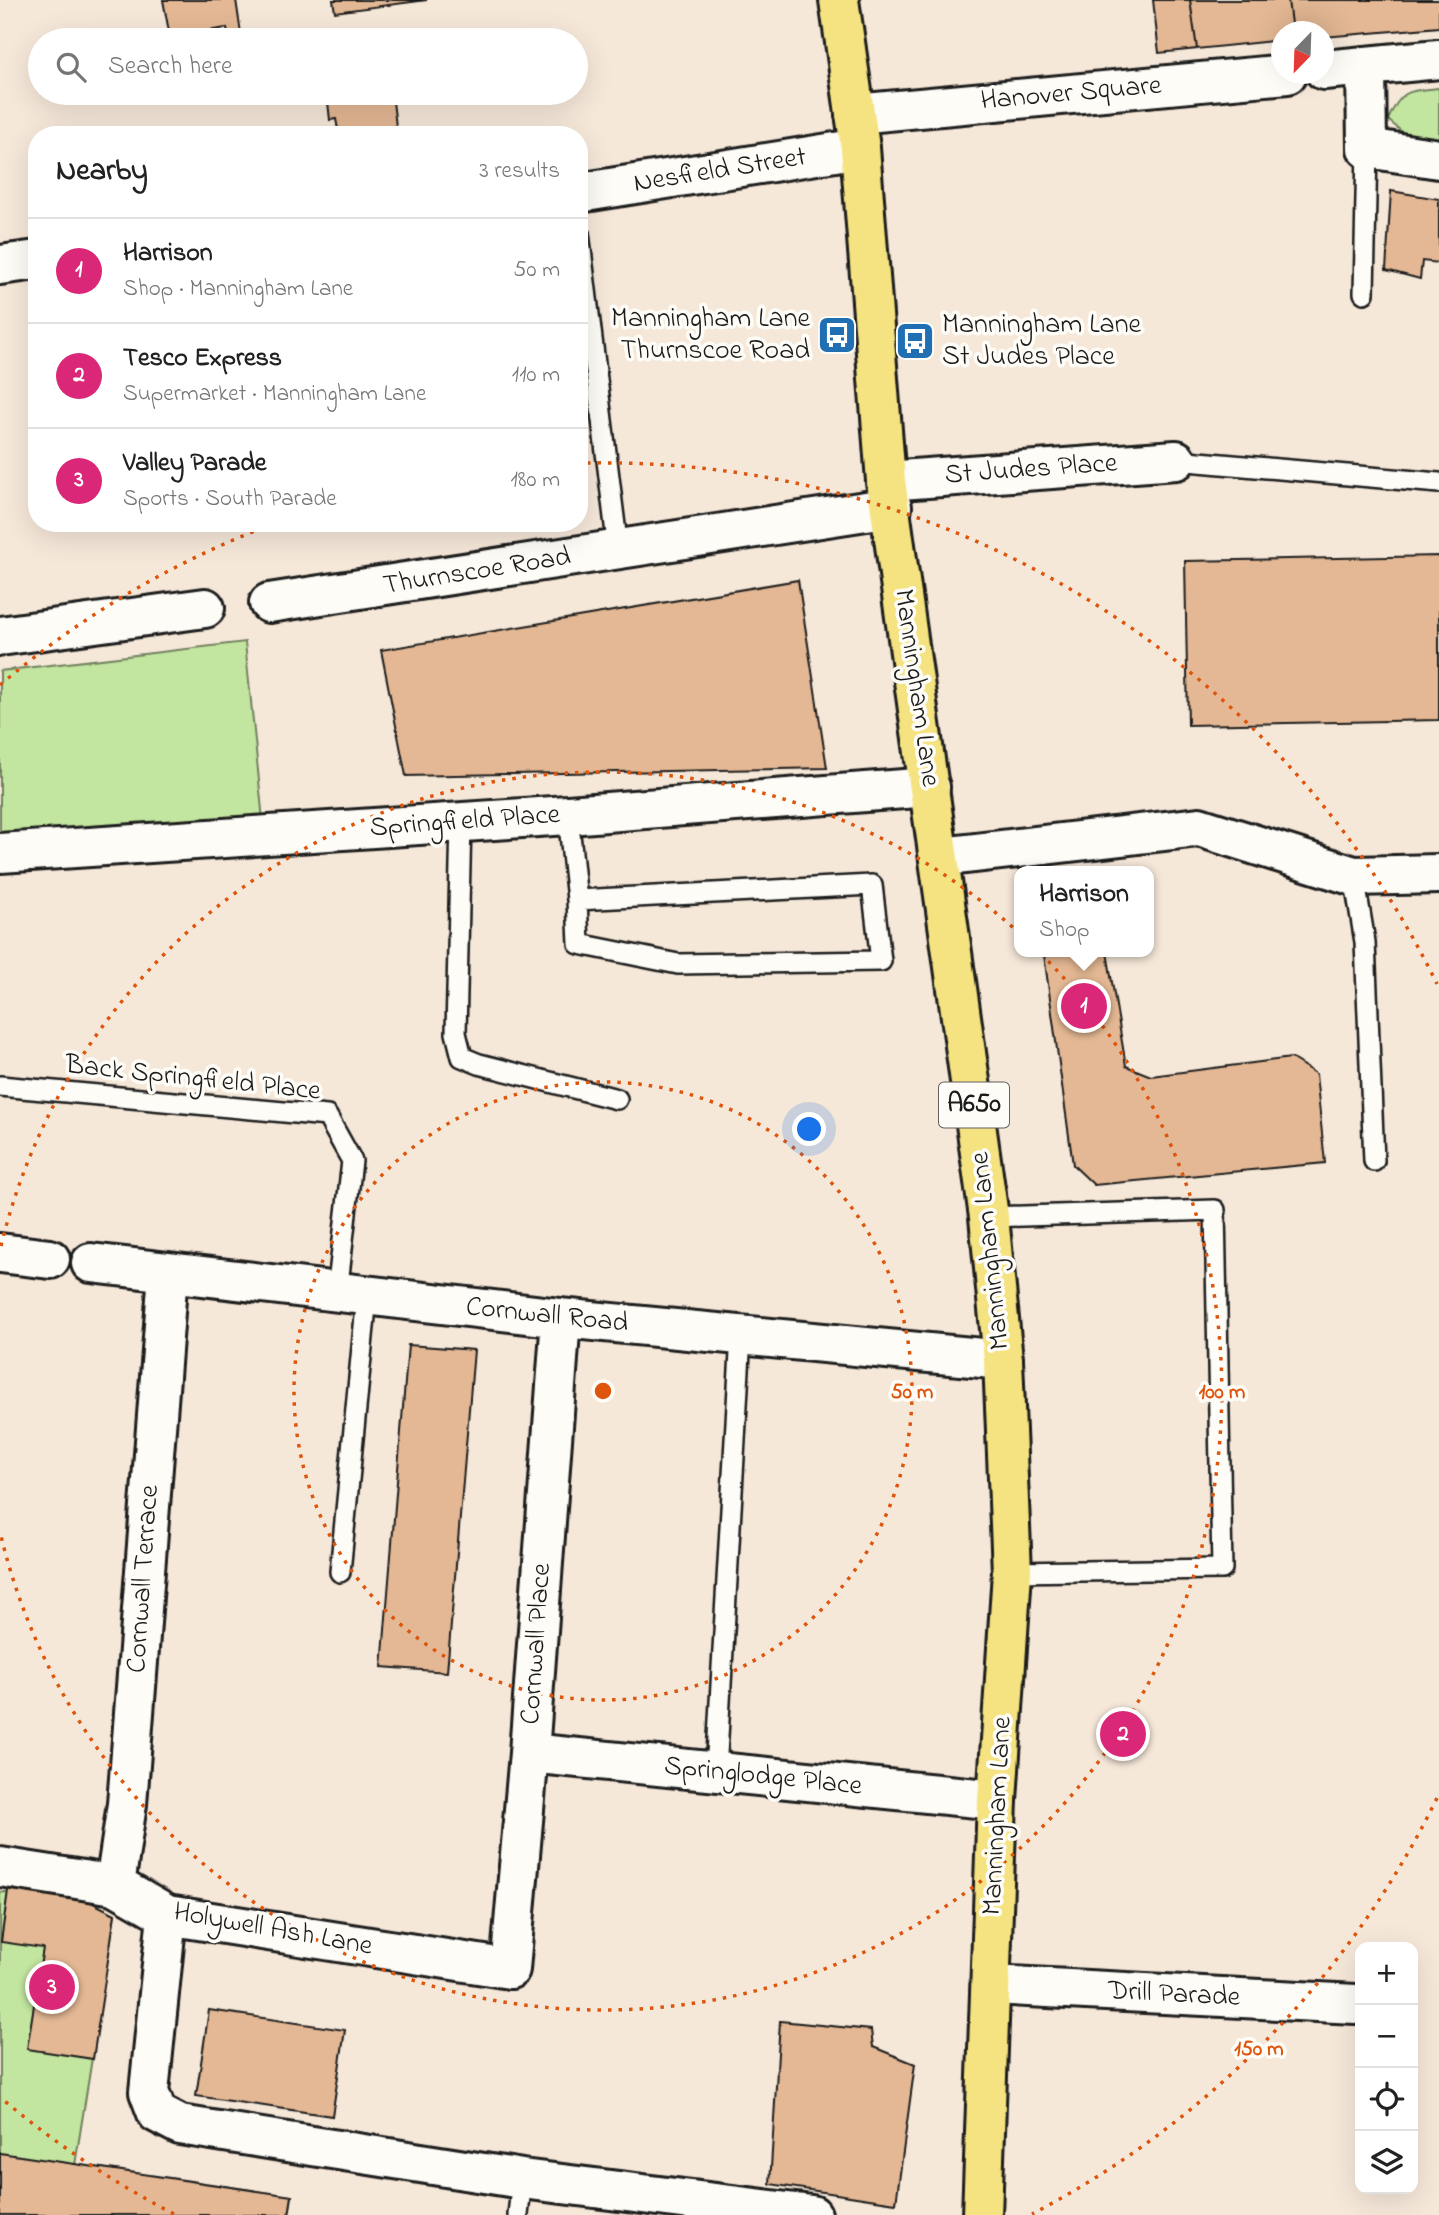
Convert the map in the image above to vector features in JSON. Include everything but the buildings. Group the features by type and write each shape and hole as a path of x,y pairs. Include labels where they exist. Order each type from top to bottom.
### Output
{"main road":[{"name":"Manningham Lane","path":"839,0 858,131 889,494 989,1217 1003,1360 1012,1572 997,1801 982,2215"}],"street":[{"path":"1334,69 1439,59"},
{"path":"1366,66 1367,148 1439,159"},
{"name":"Hanover Square","path":"858,131 1271,76"},
{"name":"Nesfield Street","path":"588,191 858,131"},
{"path":"0,265 28,261"},
{"name":"St Judes Place","path":"889,494 1176,460"},
{"name":"Thurnscoe Road","path":"269,603 618,550 889,494"},
{"path":"0,636 205,608"},
{"name":"Springfield Place","path":"0,853 568,815 930,787"},
{"path":"940,857 1199,827 1354,876 1439,874"},
{"path":"0,1253 50,1259"},
{"name":"Cornwall Road","path":"91,1263 561,1318 1003,1360"},
{"name":"Cornwall Terrace","path":"115,1885 127,1804 168,1273"},
{"name":"Cornwall Place","path":"510,1969 529,1754 561,1318"},
{"name":"Springlodge Place","path":"529,1754 997,1801"},
{"name":"Holywell Ash Lane","path":"0,1867 115,1885 167,1915 510,1969"},
{"path":"167,1915 149,2092 157,2113 180,2125 520,2197 812,2215"},
{"name":"Drill Parade","path":"992,1985 1355,2004"}],"lane":[{"path":"1363,293 1367,148"},
{"path":"588,306 618,550"},
{"path":"1176,460 1439,484"},
{"path":"568,815 579,944 678,964 881,961 872,885 576,900"},
{"path":"461,822 456,1033 462,1057 479,1064 617,1099"},
{"path":"1354,876 1365,942 1374,1161"},
{"name":"Back Springfield Place","path":"0,1086 327,1116 352,1161 352,1294"},
{"path":"989,1217 1215,1210 1222,1569 1012,1572"},
{"path":"340,1573 352,1294"},
{"path":"716,1772 741,1335"}],"green space":[{"path":"1439,88 1439,140 1407,136 1388,120 1397,102 1407,93"},
{"path":"245,642 263,820 0,843 0,671"},
{"path":"0,1892 73,1893 115,1914 75,2165 292,2196 289,2215 0,2215"}],"place":[{"name":"Manningham Lane Thurnscoe Road","path":"837,335"},
{"name":"Manningham Lane St Judes Place","path":"915,341"},
{"name":"Harrison","path":"1084,1006"},
{"name":"Tesco Express","path":"1123,1734"},
{"name":"Valley Parade","path":"52,1987"}]}
